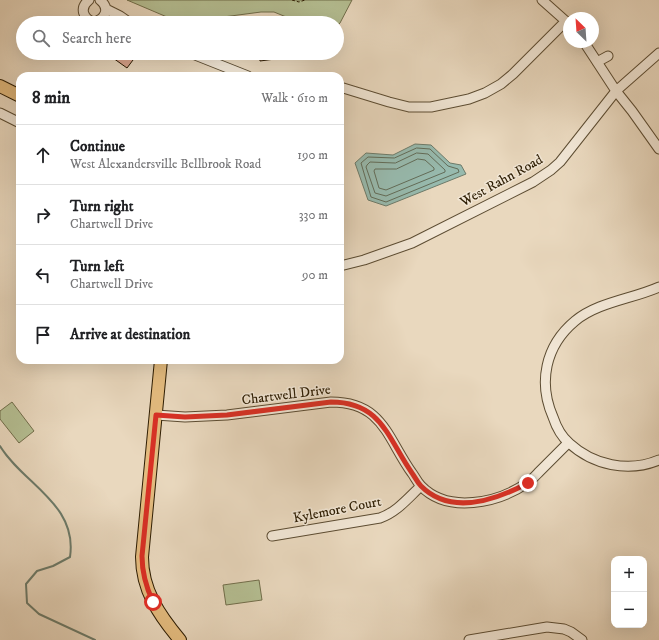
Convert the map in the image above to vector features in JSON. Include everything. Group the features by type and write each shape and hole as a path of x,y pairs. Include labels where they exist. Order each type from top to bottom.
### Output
{"main road":[{"path":"0,86 16,94"},
{"path":"161,364 142,569 145,582 159,614 180,640"}],"street":[{"path":"84,16 84,4 89,0"},
{"path":"100,0 105,4 106,9 104,16"},
{"path":"542,0 563,18"},
{"path":"106,9 120,16"},
{"path":"344,88 409,107 431,107 469,99 485,93 501,84 563,26"},
{"path":"588,48 616,91 632,110 659,149"},
{"name":"West Rahn Road","path":"344,265 364,260 412,243 533,182 551,170 560,162 616,91 659,53"},
{"path":"597,62 608,56"},
{"path":"208,60 238,72"},
{"path":"0,113 16,121"},
{"path":"659,287 590,312 575,321 552,350 546,368 545,390 549,408 555,424 568,443 586,456 606,464 620,466 650,464 659,460"},
{"name":"Chartwell Drive","path":"156,415 185,417 227,415 331,402 343,402 356,405 378,419 388,433 406,465 421,486 439,498 459,503 484,501 507,494 528,483 568,443"},
{"name":"Kylemore Court","path":"272,536 380,518 389,515 421,486"},
{"path":"469,640 547,627 564,629 582,640"}],"path":[{"path":"292,0 299,2 305,0"}],"green space":[{"path":"127,0 352,0 344,16 284,16 274,12 261,12 231,16 165,16"},
{"path":"12,402 34,431 19,443 0,419 0,411"},
{"path":"259,580 262,600 226,605 223,585"}],"water":[{"path":"415,144 431,145 450,163 461,165 466,174 386,206 368,200 355,163 366,153 393,155"}],"building":[{"path":"116,60 133,60 127,68"}],"waterway":[{"path":"0,446 10,460 47,496 57,509 66,523 70,539 70,557 53,566 37,571 26,584 27,603 39,614 95,640"}],"route":[{"path":"153,602 145,582 142,569 142,556 156,415 185,417 227,415 331,402 343,402 356,405 378,419 388,433 406,465 421,486 439,498 459,503 484,501 507,494 528,483"}]}
